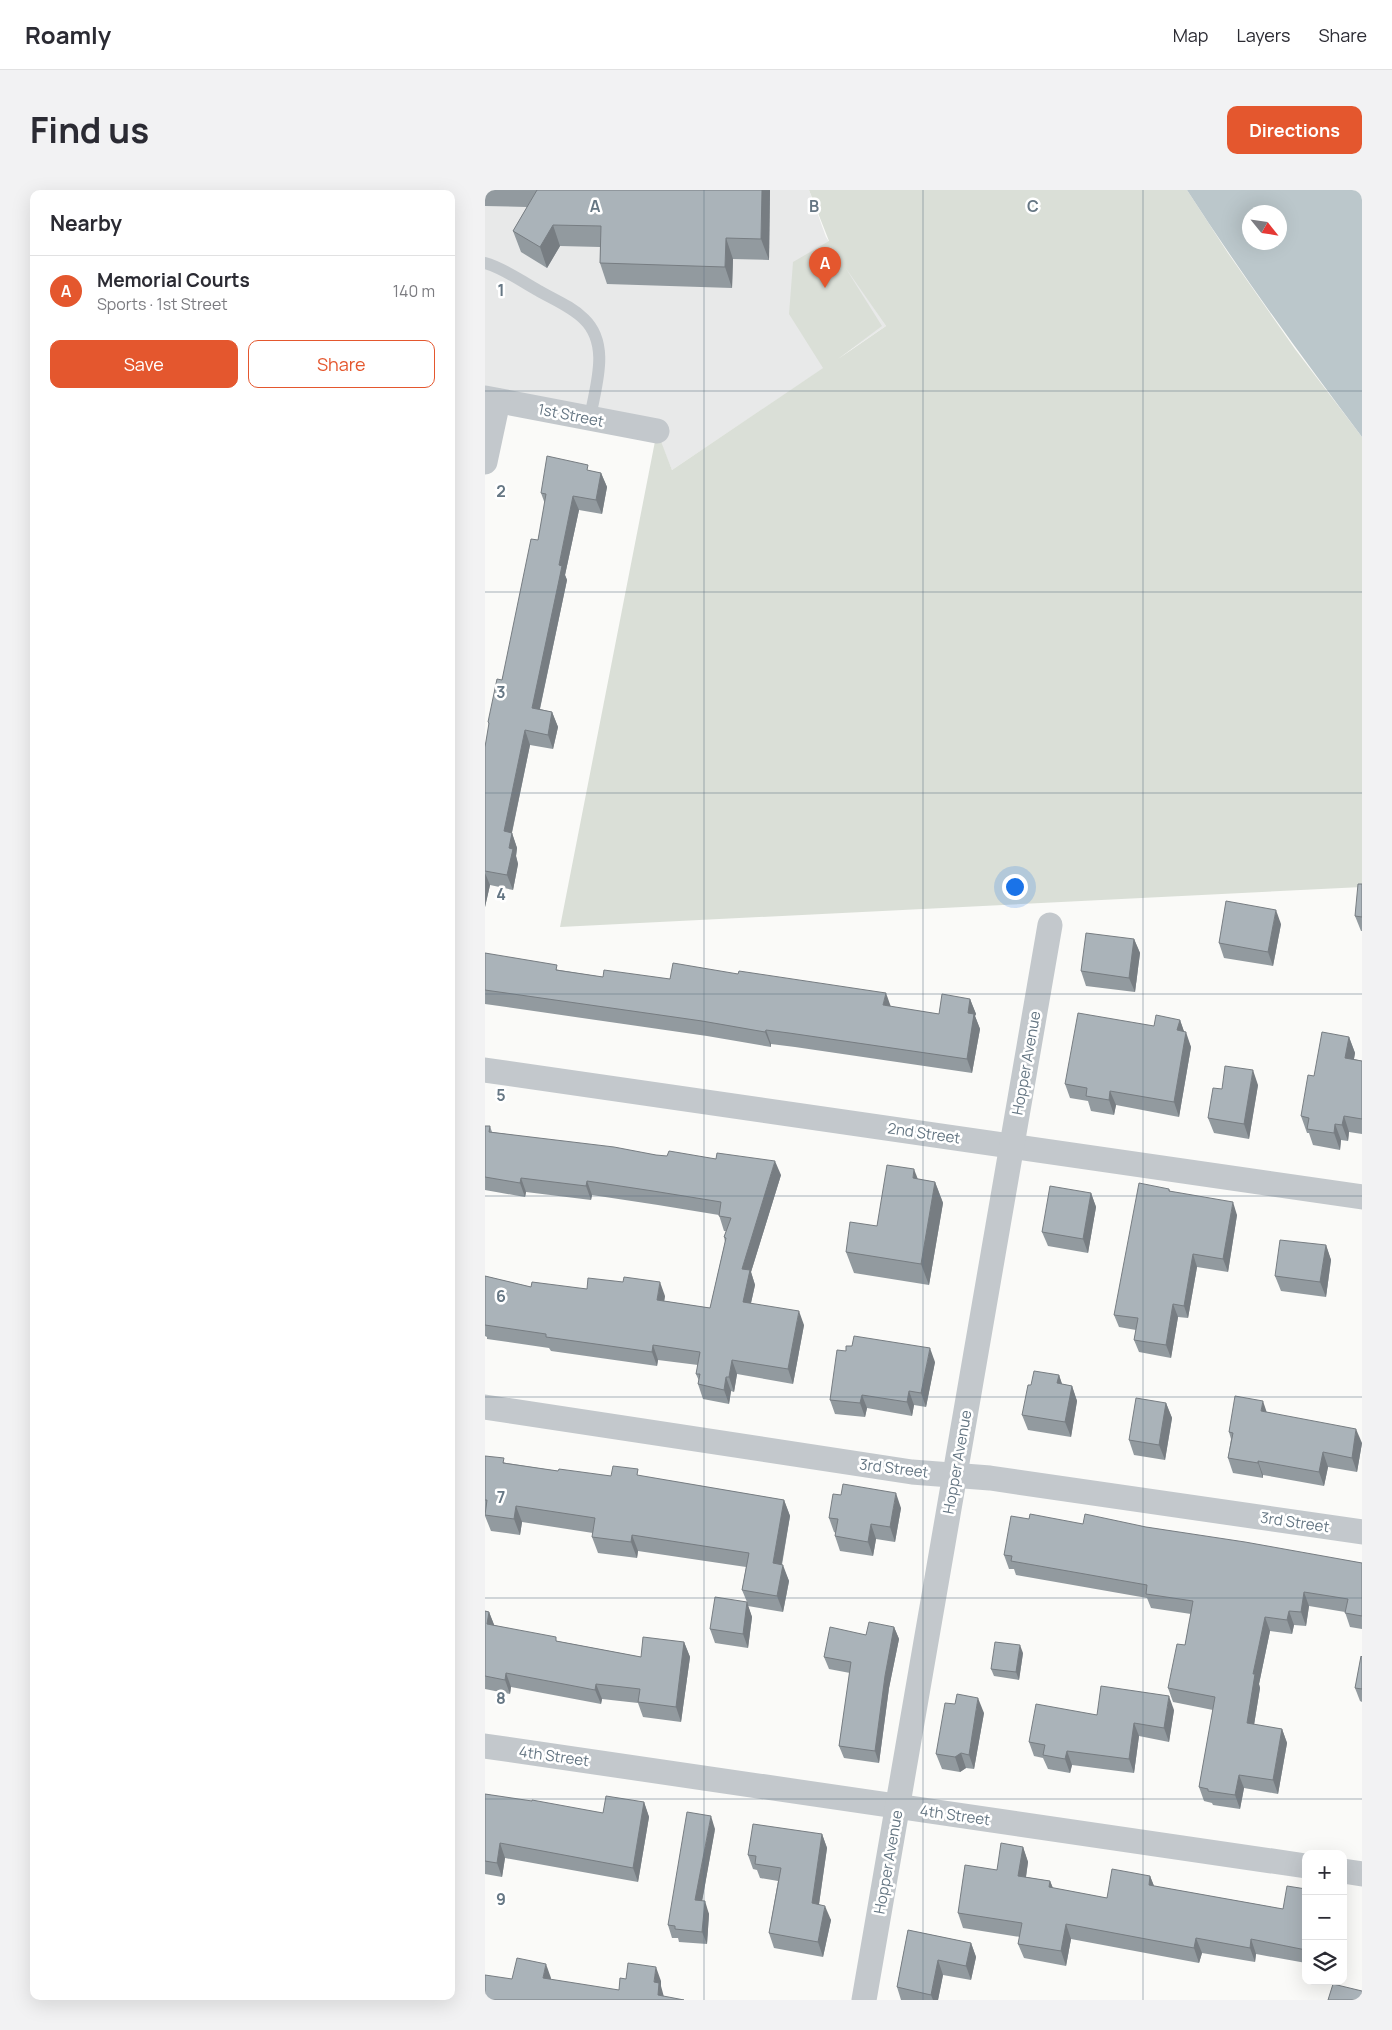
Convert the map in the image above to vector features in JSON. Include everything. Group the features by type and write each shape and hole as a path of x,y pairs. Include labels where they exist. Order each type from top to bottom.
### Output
{"street":[{"name":"1st Street","path":"492,400 657,431"},
{"path":"485,462 492,400"},
{"name":"Hopper Avenue","path":"864,2000 1050,925"},
{"name":"2nd Street","path":"485,1070 1362,1197"},
{"name":"3rd Street","path":"485,1407 912,1472 989,1478 1362,1532"},
{"name":"4th Street","path":"485,1746 1302,1865"},
{"path":"1347,1872 1362,1874"}],"lane":[{"path":"485,263 571,309 586,321 594,334 599,349 599,363 590,418"}],"shaded area":[{"path":"485,190 809,190 826,237 886,326 672,470 656,431 485,398"},
{"path":"809,190 1187,190 1295,349 1362,437 1362,887 560,927 657,431 672,470 823,368 789,314 793,262 829,241","holes":["845,267 886,326 838,359 882,326"]},
{"path":"1187,190 1362,190 1362,437 1272,315"}],"building":[{"path":"537,190 762,190 761,239 726,238 725,267 600,263 601,226 553,225 540,247 513,231"},
{"path":"547,456 588,465 587,470 601,473 596,500 573,496 559,565 562,566 532,708 552,712 548,735 525,730 504,831 512,833 509,848 513,849 507,875 485,871 485,747 497,679 502,680 531,539 538,540 546,494 541,493"},
{"path":"1358,884 1362,884 1362,917 1355,916"},
{"path":"1226,901 1276,910 1268,952 1219,943"},
{"path":"1086,933 1134,939 1129,978 1081,971"},
{"path":"485,953 557,965 556,970 603,977 604,970 670,979 673,963 738,974 739,971 886,993 883,1005 939,1014 942,994 970,999 968,1013 974,1014 967,1059 789,1033 766,1030 765,1032 702,1021 485,990"},
{"path":"1078,1013 1154,1026 1156,1015 1180,1020 1177,1030 1186,1032 1174,1102 1110,1091 1109,1100 1086,1096 1087,1088 1065,1084"},
{"path":"1322,1032 1349,1037 1345,1058 1362,1061 1362,1119 1344,1116 1342,1125 1335,1124 1334,1133 1307,1129 1309,1118 1301,1116 1308,1075 1314,1076"},
{"path":"1225,1066 1253,1070 1244,1124 1208,1118 1213,1088 1222,1089"},
{"path":"485,1126 490,1126 489,1132 614,1147 656,1155 667,1156 669,1151 716,1159 717,1153 775,1161 742,1269 750,1270 743,1302 799,1311 788,1369 732,1360 724,1390 698,1384 700,1374 696,1374 700,1352 653,1345 652,1352 546,1337 546,1334 485,1325 485,1276 531,1287 532,1282 587,1289 588,1278 623,1282 624,1277 660,1282 657,1300 710,1308 726,1238 724,1237 731,1218 719,1216 721,1202 587,1181 586,1186 521,1178 520,1183 485,1177"},
{"path":"887,1165 914,1169 913,1178 935,1182 921,1264 846,1252 850,1222 877,1226"},
{"path":"1139,1183 1169,1189 1169,1191 1233,1202 1223,1259 1193,1254 1184,1306 1173,1304 1166,1345 1134,1340 1138,1318 1114,1315"},
{"path":"1050,1186 1091,1193 1083,1239 1042,1232"},
{"path":"1280,1240 1326,1245 1320,1282 1275,1276"},
{"path":"854,1336 930,1348 921,1393 909,1391 907,1402 862,1395 860,1403 830,1400 837,1350 846,1351 846,1346 852,1346"},
{"path":"1034,1371 1059,1375 1057,1383 1072,1386 1065,1422 1022,1415 1028,1385 1031,1385"},
{"path":"1235,1396 1263,1401 1261,1411 1356,1429 1352,1458 1323,1452 1319,1472 1258,1461 1258,1463 1228,1458 1233,1433 1229,1432"},
{"path":"1136,1398 1166,1403 1159,1445 1129,1440"},
{"path":"485,1456 504,1458 503,1463 611,1476 613,1466 638,1469 637,1475 784,1500 773,1563 783,1565 777,1596 742,1590 749,1553 632,1535 631,1542 592,1537 595,1518 516,1506 514,1519 485,1515 487,1500 485,1500"},
{"path":"843,1484 896,1493 890,1527 871,1524 868,1542 835,1536 838,1519 829,1518 833,1494 841,1495"},
{"path":"1030,1514 1083,1524 1085,1514 1146,1527 1362,1563 1362,1616 1345,1613 1348,1599 1304,1592 1301,1612 1289,1611 1287,1620 1265,1617 1253,1674 1255,1674 1247,1723 1282,1729 1273,1780 1239,1775 1235,1795 1208,1791 1208,1789 1199,1787 1215,1697 1168,1688 1177,1644 1185,1645 1193,1601 1146,1594 1147,1585 1011,1561 1012,1556 1004,1555 1011,1516 1029,1519"},
{"path":"715,1597 747,1602 743,1634 710,1629"},
{"path":"485,1611 489,1612 487,1624 556,1637 556,1641 641,1657 643,1637 684,1642 676,1707 638,1702 640,1689 596,1684 595,1690 506,1673 505,1680 485,1676"},
{"path":"869,1622 894,1627 875,1751 839,1746 851,1662 824,1657 830,1627 866,1635"},
{"path":"995,1642 1020,1645 1016,1672 991,1669"},
{"path":"1362,1657 1362,1689 1355,1688"},
{"path":"1101,1686 1169,1696 1164,1728 1134,1723 1129,1759 1067,1751 1065,1759 1043,1755 1045,1745 1029,1742 1036,1704 1097,1715"},
{"path":"957,1694 978,1698 969,1755 961,1753 955,1757 936,1754 945,1703 955,1704"},
{"path":"485,1794 532,1800 603,1813 606,1796 644,1802 633,1868 500,1843 497,1863 485,1861"},
{"path":"687,1812 711,1816 695,1900 705,1901 702,1932 675,1929 675,1926 668,1925"},
{"path":"753,1824 822,1834 812,1903 825,1906 818,1942 769,1933 781,1868 755,1864 756,1856 748,1855"},
{"path":"1001,1843 1023,1847 1018,1876 1050,1881 1049,1887 1107,1898 1112,1869 1150,1876 1149,1885 1283,1909 1287,1886 1302,1888 1302,1949 1251,1939 1250,1948 1196,1938 1194,1948 1066,1924 1061,1951 1018,1944 1022,1923 958,1913 965,1865 997,1870"},
{"path":"908,1930 971,1943 966,1966 938,1960 931,1995 897,1987"},
{"path":"517,1958 546,1964 543,1978 619,1990 620,1978 626,1979 628,1963 656,1967 654,1982 659,1983 658,1995 684,2000 485,2000 485,1975 512,1979"},
{"path":"1333,1985 1362,1991 1362,2000 1328,2000"}],"place":[{"name":"Memorial Courts","path":"825,288"}]}
